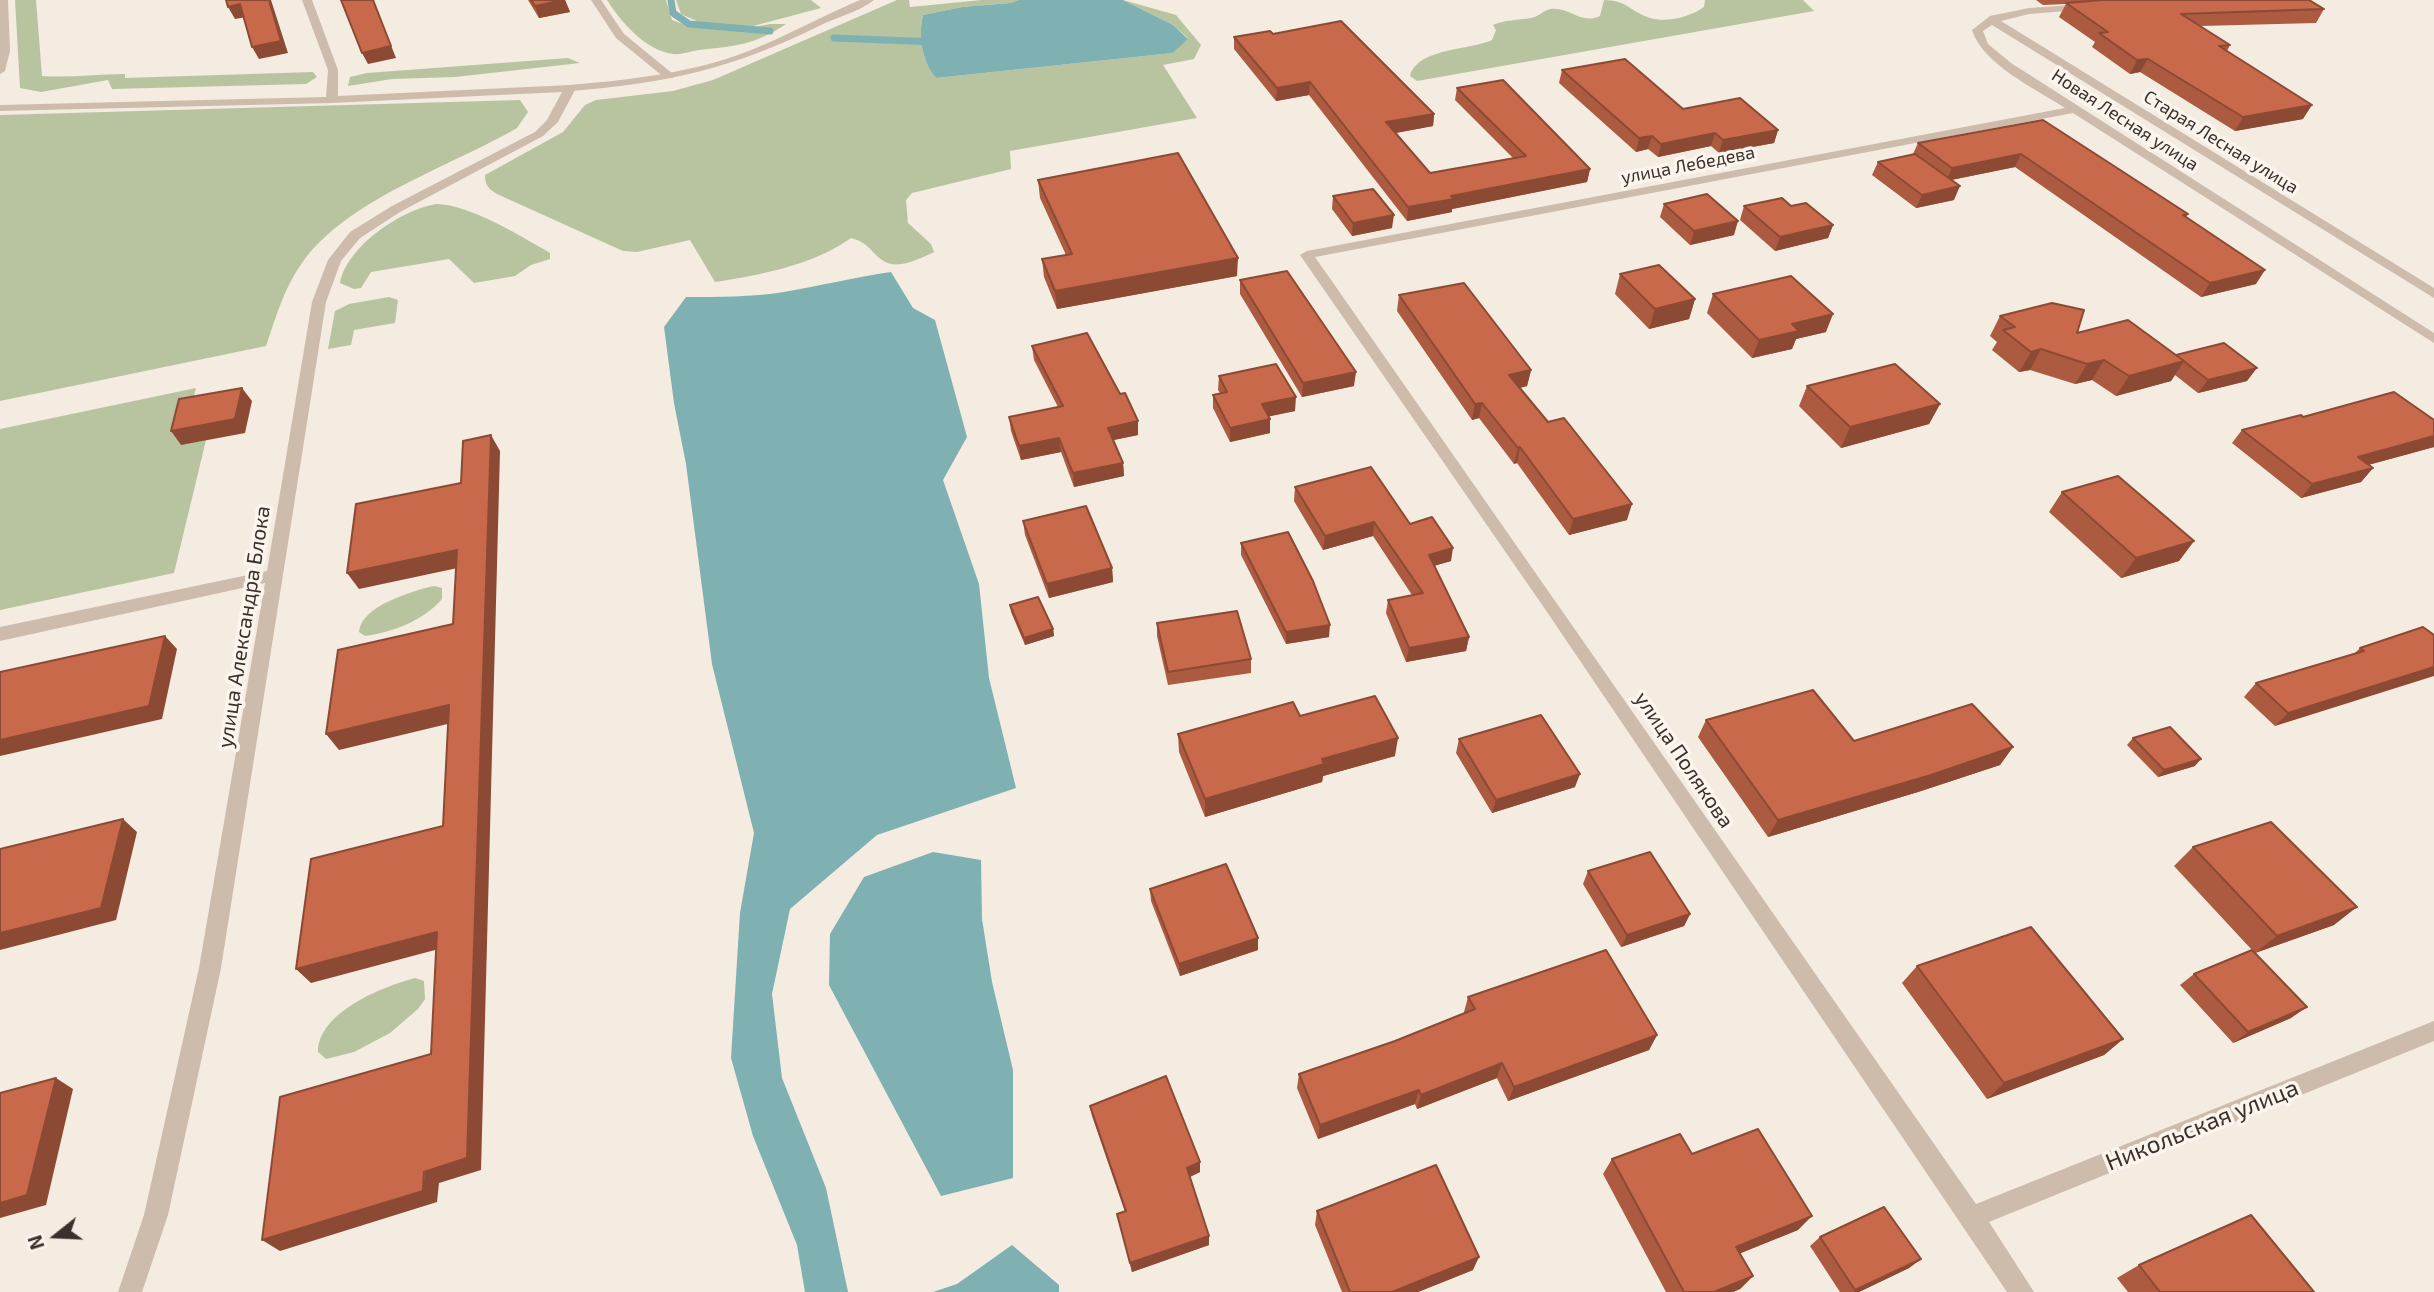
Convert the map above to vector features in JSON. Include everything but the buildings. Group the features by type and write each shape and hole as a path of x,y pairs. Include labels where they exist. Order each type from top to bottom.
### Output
{"street":[{"path":"0,71 5,51 3,0"},
{"path":"307,0 333,70 332,100"},
{"path":"596,0 620,36 669,76"},
{"path":"0,107 332,100 570,88 669,76 724,64 756,52 869,0"},
{"path":"1990,19 2009,14 2097,6"},
{"name":"Новая Лесная улица","path":"1990,19 1977,30 1978,40 1990,52 2434,339"},
{"name":"Старая Лесная улица","path":"1990,19 2434,294"},
{"name":"улица Александра Блока","path":"130,1292 156,1215 210,968 319,302 335,260 355,235 396,209 539,135 552,122 570,88"},
{"name":"улица Лебедева","path":"1307,255 2075,109"},
{"name":"улица Полякова","path":"1307,255 2022,1292"},
{"path":"0,634 275,575"},
{"name":"Никольская улица","path":"1970,1218 2434,1031"}],"green space":[{"path":"15,0 36,0 42,76 125,74 125,78 313,72 317,77 306,84 112,89 108,80 41,92 20,88"},
{"path":"607,0 666,0 672,20 691,27 712,28 681,14 676,0 811,0 821,8 738,30 786,24 754,40 734,46 676,54 653,47 635,34"},
{"path":"897,0 909,0 910,7 982,0 1019,0 923,15 922,48 927,64 936,78 1173,53 1188,38 1173,25 1123,0 1176,15 1201,45 1194,59 1163,65 1197,118 1010,151 1011,169 912,193 906,200 908,223 931,244 934,252 915,261 888,263 851,238 804,262 715,282 690,240 637,252 623,251 497,194 487,185 485,175 563,132 585,105 596,100 673,91 713,80"},
{"path":"1604,0 1624,4 1650,18 1664,20 1692,14 1704,7 1705,0 1803,0 1814,11 1417,81 1410,76 1415,67 1433,55 1492,40 1496,30 1493,25 1534,17 1551,9 1593,18 1600,16"},
{"path":"568,58 580,63 455,77 392,79 348,86 350,77 367,73"},
{"path":"520,100 528,112 517,128 372,202 321,240 290,282 266,346 0,401 0,115"},
{"path":"436,204 463,209 494,222 550,253 550,259 531,265 515,276 474,283 449,259 371,272 361,288 354,289 340,283 353,256 377,232 407,214"},
{"path":"389,297 398,300 395,323 354,330 351,345 328,349 335,311 349,304"},
{"path":"196,388 181,444 206,440 174,573 0,610 0,429"},
{"path":"434,586 442,588 442,599 426,614 397,628 376,634 365,636 359,632 368,615 378,607 401,596"},
{"path":"415,978 424,981 425,999 418,1009 390,1033 354,1052 326,1059 318,1052 328,1025 340,1014 369,995"}],"water":[{"path":"1019,0 1123,0 1173,25 1188,39 1173,53 936,78 927,64 922,48 923,15"},
{"path":"891,272 913,308 935,320 967,437 943,480 979,584 989,678 1016,788 877,835 790,909 772,994 782,1078 826,1188 848,1292 805,1292 797,1245 753,1136 731,1058 740,913 754,833 712,664 686,464 674,403 664,327 686,297 772,294"},
{"path":"933,852 981,860 982,919 992,982 1013,1070 1013,1178 941,1196 829,985 830,934 864,877"},
{"path":"1012,1245 1059,1285 1059,1292 933,1292 957,1284"}],"waterway":[{"path":"671,0 673,13 689,24 770,31"},
{"path":"834,38 936,42"}]}
